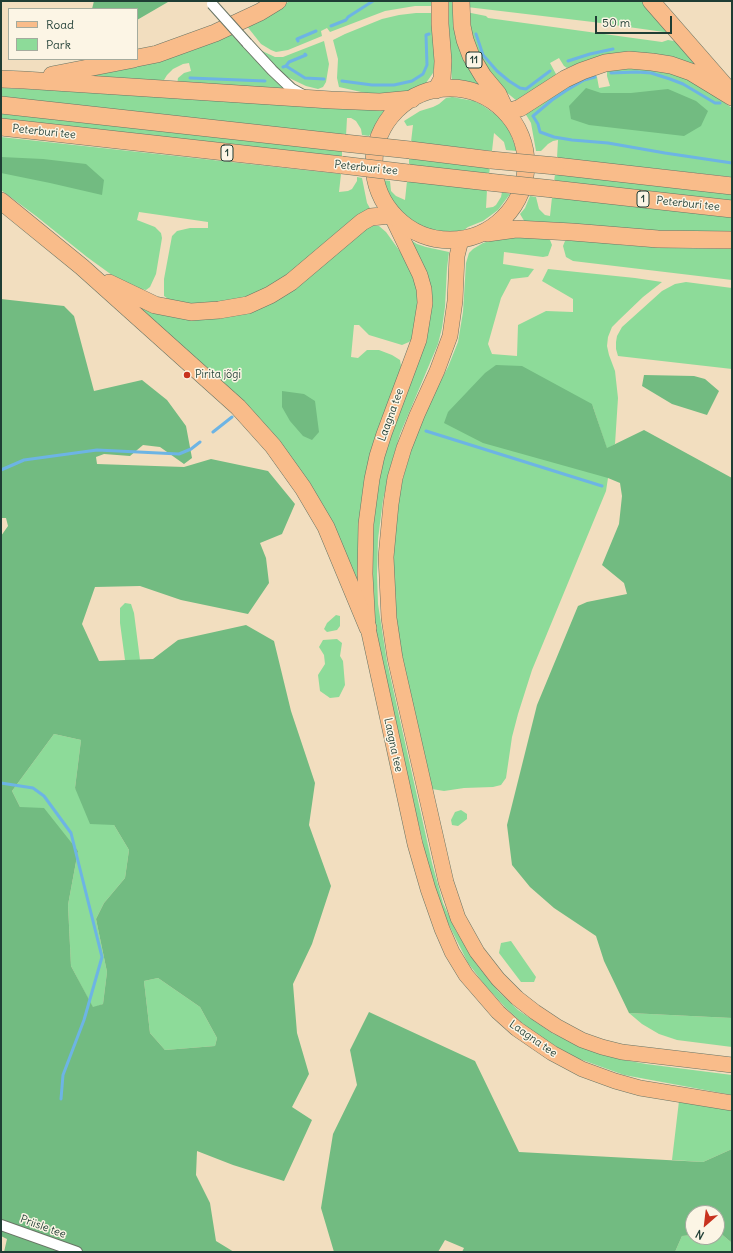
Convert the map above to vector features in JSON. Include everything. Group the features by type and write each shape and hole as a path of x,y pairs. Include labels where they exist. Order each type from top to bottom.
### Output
{"highway":[{"path":"138,58 157,54 215,33 260,12 278,1"},
{"path":"436,90 442,79 443,61 440,1"},
{"name":"11","path":"461,1 462,26 467,45 483,76 498,94 507,112"},
{"path":"651,1 732,94"},
{"path":"24,80 129,60"},
{"path":"507,112 520,108 565,79 582,70 605,63 629,60 671,65 691,72 732,97"},
{"path":"1,79 380,102 412,99"},
{"path":"482,234 498,225 516,204 525,182 527,157 520,133 507,112 494,101 477,93 459,88 426,92 412,99 394,113 382,131 375,152 375,174 380,196 391,216 422,235 441,240 461,240 482,234 516,230 572,232 658,239 732,240"},
{"name":"Peterburi tee","path":"1,105 732,186"},
{"name":"Peterburi tee","path":"1,127 732,209"},
{"path":"1,201 82,267 238,407 273,446 303,488 326,527 368,628"},
{"path":"82,267 118,289 155,305 191,312 219,310 248,305 270,295 291,282 362,222 376,216 391,216"}],"main road":[{"name":"Laagna tee","path":"391,216 420,275 424,289 425,303 419,340 384,434 372,479 366,524 365,574 368,628 415,844 442,929 452,952 466,975 498,1012 516,1029 552,1053 582,1069 615,1082 640,1088 732,1103"},
{"name":"Laagna tee","path":"461,240 456,256 455,301 450,336 437,371 416,415 395,478 390,504 386,557 389,618 395,658 446,882 458,918 477,952 498,979 517,998 556,1026 582,1040 622,1052 732,1065"}],"street":[{"path":"210,2 272,70 292,88 309,98"},
{"name":"Priisle tee","path":"1,1225 77,1252"}],"green space":[{"path":"94,1 168,2 138,19 138,8 92,8"},
{"path":"290,1 433,1 433,6 415,6 385,11 330,32 327,28 321,31 322,36 288,50 276,52 261,44 246,25"},
{"path":"449,1 454,1 487,91 462,83 452,82 448,11"},
{"path":"468,1 643,1 671,33 467,7"},
{"path":"416,13 433,13 435,56 434,68 433,73 426,83 416,90 406,94 370,94 339,87 337,78 338,59 333,40 382,19"},
{"path":"471,13 486,16 488,18 662,42 668,40 679,42 702,69 588,60 567,68 559,58 550,63 556,74 553,78 517,101 505,91 492,76 474,44 467,14"},
{"path":"229,32 272,78 283,87 279,92 177,84 178,78 184,73 191,71 189,63 173,69 164,80 160,82 68,78 131,60 138,60 138,58"},
{"path":"324,41 329,64 326,82 323,87 318,89 306,86 285,76 260,50 275,57 283,57"},
{"path":"628,66 674,73 694,82 732,108 732,177 557,158 558,140 548,144 541,151 536,151 531,123 525,113 563,86 595,75 597,77 599,88 610,86 607,71 610,68"},
{"path":"1,88 149,94 386,109 386,112 369,136 362,135 361,129 356,121 351,118 347,118 346,136 1,97"},
{"path":"586,88 601,93 631,93 668,89 696,101 708,111 701,126 684,136 589,125 571,119 569,106"},
{"path":"452,97 474,101 499,117 508,128 517,151 506,150 504,142 494,133 492,151 411,142 413,125 407,126 404,121 420,111 439,104 446,98"},
{"path":"1,112 342,150 342,157 1,121"},
{"path":"1,137 341,174 339,192 352,189 357,181 357,177 362,178 367,203 371,210 291,273 254,294 230,302 205,305 171,301 164,296 164,279 172,236 177,231 190,228 208,228 208,222 139,212 137,220 155,227 161,233 162,238 156,274 150,287 146,290 136,288 116,278 87,257 1,190"},
{"path":"1,157 43,159 86,164 104,180 102,195 1,173"},
{"path":"409,158 490,167 489,175 409,166"},
{"path":"555,174 732,193 732,201 554,182"},
{"path":"382,180 390,181 391,191 396,196 405,200 407,181 487,190 486,208 496,205 502,192 510,194 498,210 483,221 468,227 454,238 434,235 416,228 401,218 389,201"},
{"path":"530,196 536,197 539,209 545,215 550,216 552,197 732,217 732,233 662,233 526,224 520,214 525,208"},
{"path":"372,226 379,226 386,232 404,257 416,283 418,314 412,339 402,345 369,335 359,325 354,325 351,357 358,358 367,350 379,350 400,360 401,366 359,525 359,591 311,490 127,301 220,317 361,231"},
{"path":"544,236 550,240 552,245 548,256 543,257 504,252 503,264 534,269 528,277 511,279 501,298 488,344 492,354 517,356 518,325 546,311 573,312 573,299 542,281 548,269 662,282 643,297 612,327 608,337 607,346 615,371 618,398 615,444 607,449 592,404 608,478 606,491 532,670 512,737 506,778 501,785 493,787 464,788 444,791 432,789 405,675 394,602 392,562 395,523 402,482 416,433 448,367 458,342 463,312 466,263 469,253 483,243 496,239"},
{"path":"406,237 417,244 449,252 445,307 438,344 400,434 383,500 378,539 378,604 387,662 432,863 443,903 456,931 477,965 498,991 518,1010 552,1033 579,1046 619,1059 732,1075 732,1095 624,1075 574,1057 552,1044 529,1029 505,1007 484,984 468,963 441,909 428,871 378,642 372,608 370,541 380,458 431,309 432,291 425,273"},
{"path":"572,238 621,245 667,248 732,249 732,280 573,261 566,257 563,246 565,241"},
{"path":"686,282 732,288 732,369 618,356 616,342 617,336 622,327 662,291 675,284"},
{"path":"1,299 64,306 74,316 94,391 142,380 167,400 186,426 192,458 184,464 160,447 143,445 130,456 104,454 96,457 97,464 184,467 211,459 268,471 295,504 282,534 260,543 266,558 269,583 248,614 181,600 140,586 95,587 82,624 99,661 153,659 178,640 246,625 274,641 291,711 315,783 309,825 331,886 312,944 293,984 297,1033 309,1074 292,1107 312,1120 284,1181 233,1165 197,1151 196,1175 210,1203 216,1241 234,1252 4,1252 7,1239 1,1236 1,536 8,526 6,518 1,518","holes":["54,734 81,740 75,788 90,824 114,825 129,850 125,878 104,903 96,919 107,972 103,1004 93,1007 71,966 68,905 78,851 44,808 20,807 12,791","158,978 200,1007 217,1038 215,1046 165,1050 150,1033 144,981"]},
{"path":"496,365 522,366 592,404 607,448 644,430 732,478 732,1018 629,1013 604,961 596,936 554,908 530,887 512,865 507,825 537,705 578,606 587,602 627,594 624,583 602,565 619,524 622,496 620,483 608,478 483,443 444,423 448,412 485,373"},
{"path":"644,375 694,376 705,379 719,391 707,415 672,404 642,386"},
{"path":"282,391 304,394 315,401 319,432 312,440 303,436 290,421 282,407"},
{"path":"125,603 131,604 134,613 140,660 125,660 120,623 120,608"},
{"path":"336,615 340,616 340,626 337,630 327,632 324,629 327,623"},
{"path":"337,639 342,643 340,656 343,661 345,685 339,697 330,698 320,691 318,675 325,664 324,655 319,647 323,640"},
{"path":"54,734 81,740 75,788 114,825 129,850 125,878 104,903 96,919 107,972 103,1004 93,1008 71,966 68,905 78,851 20,807 12,791"},
{"path":"461,810 467,814 467,819 458,826 452,825 451,820 455,812"},
{"path":"511,941 536,977 534,982 521,982 499,953 501,943"},
{"path":"158,978 200,1007 217,1038 215,1046 165,1050 150,1033 144,981"},
{"path":"369,1012 475,1061 519,1152 703,1162 732,1149 732,1243 725,1237 725,1205 685,1205 685,1236 682,1236 675,1252 462,1252 464,1248 445,1240 438,1252 334,1252 321,1208 333,1134 357,1085 350,1050"},
{"path":"629,1013 732,1018 732,1047 677,1040 659,1034 642,1024"},
{"path":"679,1101 732,1109 732,1149 703,1162 672,1160"},
{"path":"682,1236 685,1236 685,1245 725,1245 725,1237 732,1243 732,1252 675,1252"}],"waterway":[{"path":"331,26 346,20 348,17 373,1"},
{"path":"298,41 297,39 316,31"},
{"path":"342,81 372,85 394,85 412,81 423,74 427,65 426,35 429,34"},
{"path":"476,34 483,55 497,71 520,88 526,89 550,71"},
{"path":"568,61 613,49"},
{"path":"286,66 289,62 306,55 305,54"},
{"path":"283,67 286,66 305,78 324,79"},
{"path":"611,73 651,73 683,84 715,103 720,103"},
{"path":"595,77 584,80 567,90 533,116 538,124 540,132 554,137 572,140 608,143 732,163"},
{"path":"190,78 265,81"},
{"path":"213,432 232,417"},
{"path":"426,431 602,486"},
{"path":"1,470 24,460 97,450 179,454 191,449 200,442"},
{"path":"1,783 33,788 44,796 71,833 102,957 84,1020 63,1075 61,1099"}],"place":[{"name":"Pirita jõgi","path":"187,375"}]}
